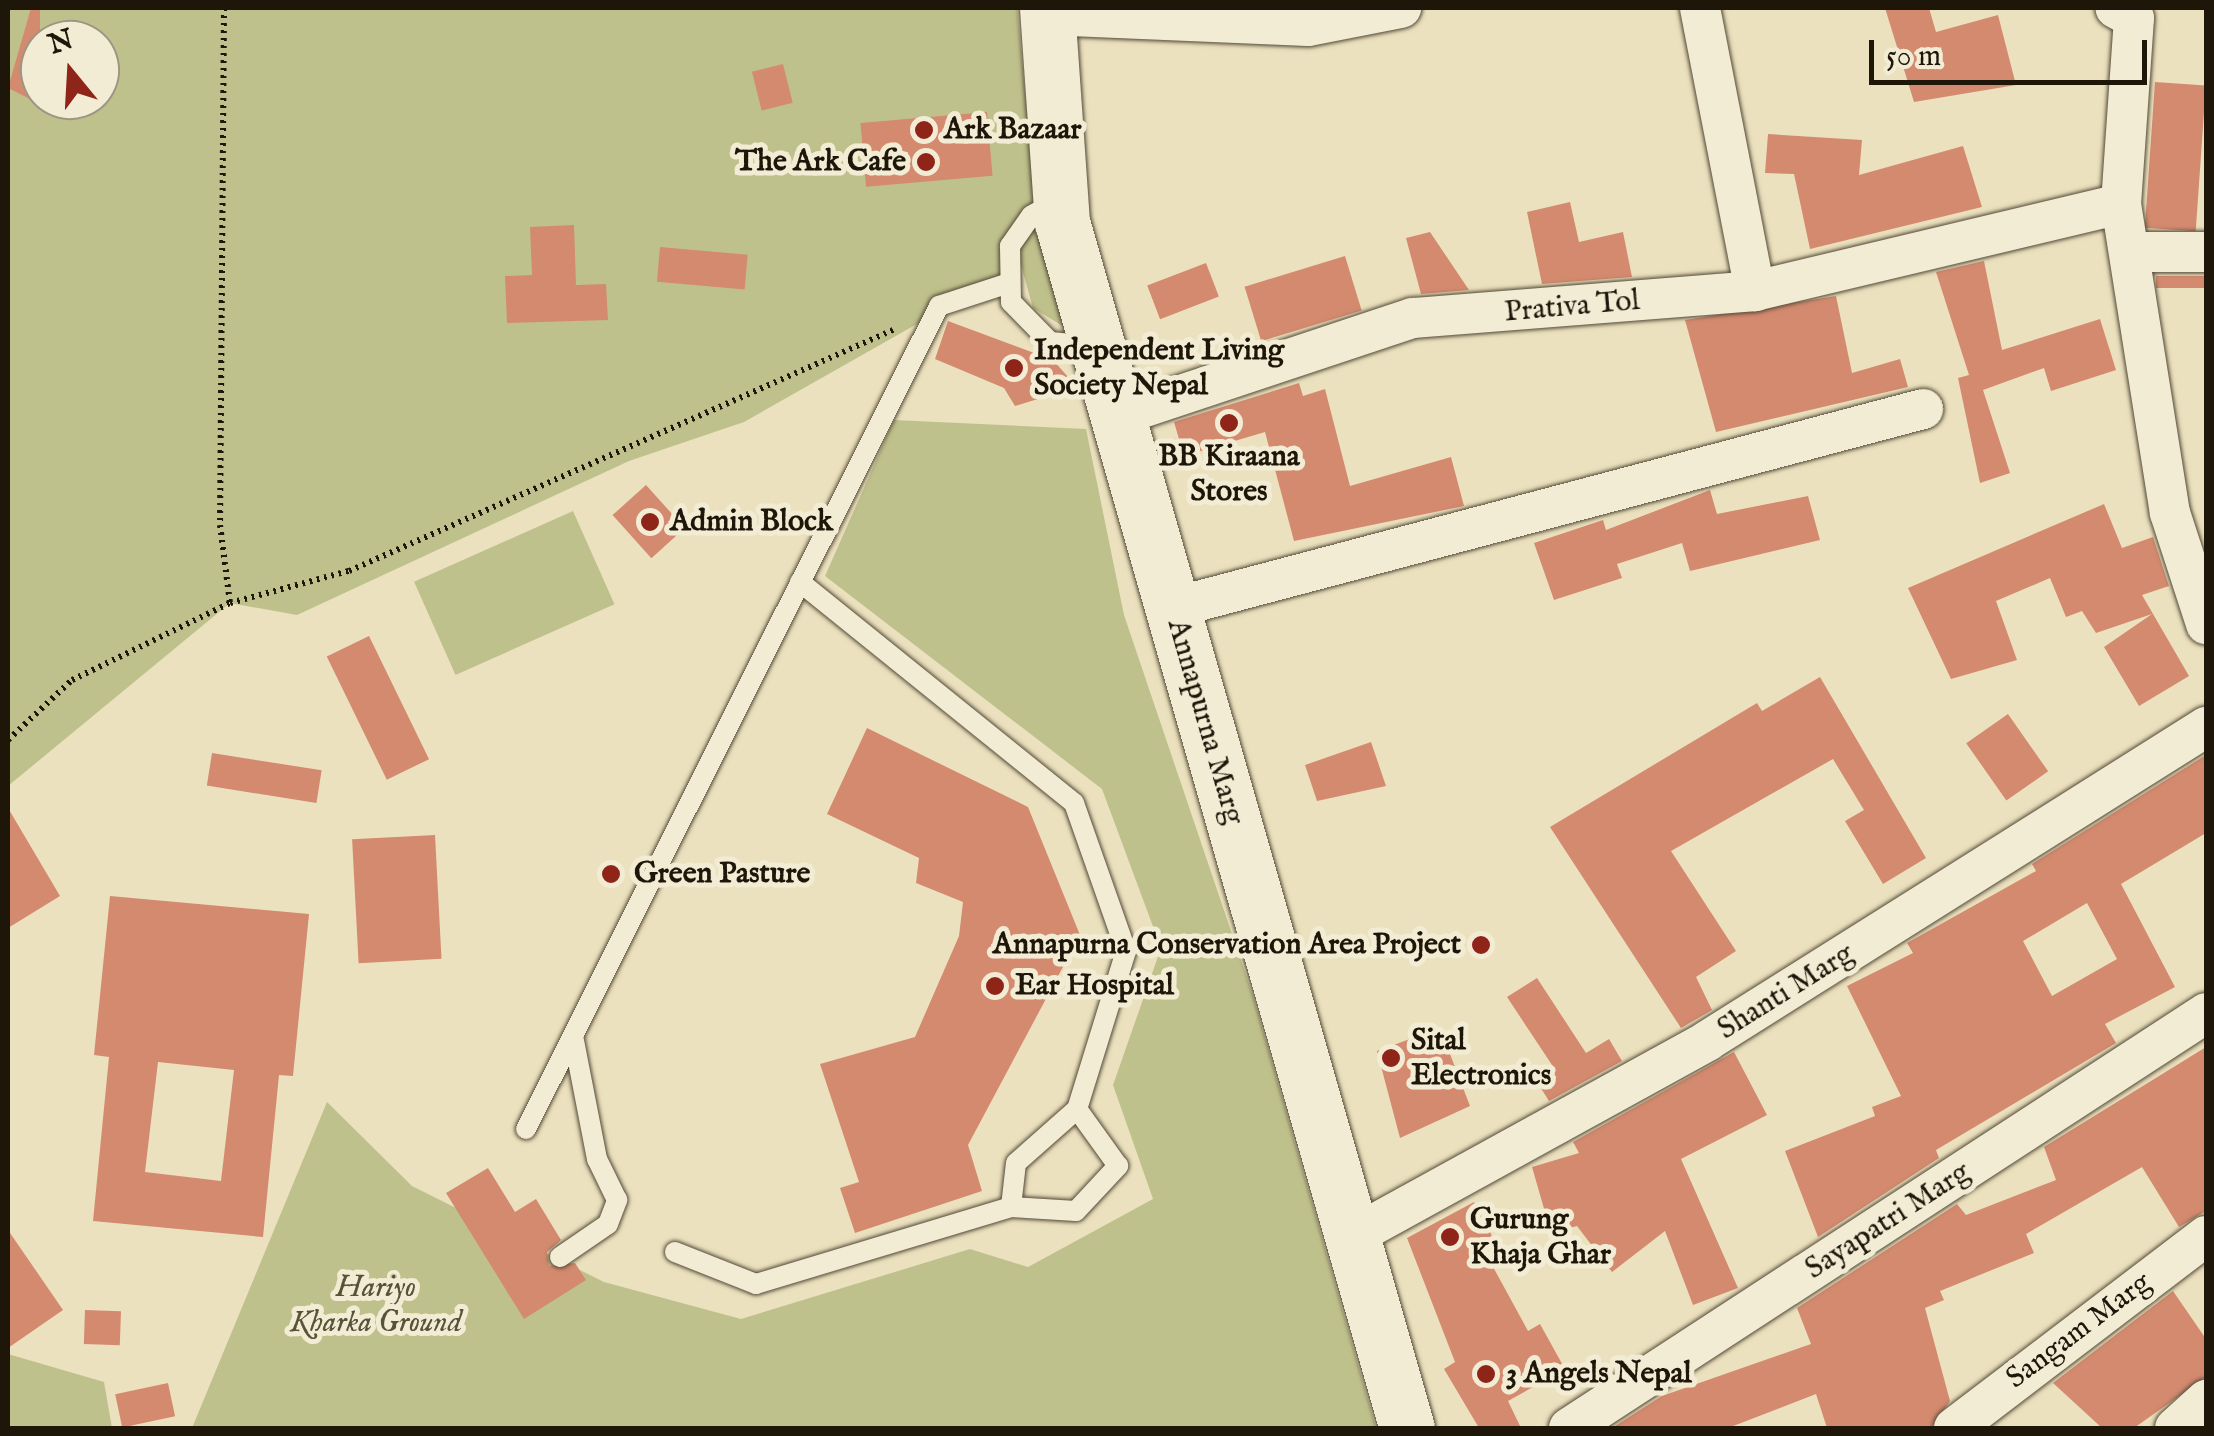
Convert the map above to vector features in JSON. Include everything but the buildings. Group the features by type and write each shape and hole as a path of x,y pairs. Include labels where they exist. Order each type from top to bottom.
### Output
{"main road":[{"name":"Annapurna Marg","path":"1047,11 1061,201 1097,346 1407,1428"}],"street":[{"path":"1047,11 1308,26 1401,8"},
{"path":"1700,8 1755,292"},
{"path":"2115,8 2134,18 2120,204 2132,252 2170,513 2206,624"},
{"name":"Prativa Tol","path":"1115,416 1413,318 1755,292 2120,204"},
{"path":"2132,252 2206,252"},
{"path":"1172,608 1923,409"},
{"name":"Shanti Marg","path":"1353,1236 1707,1041 2206,727"},
{"name":"Sayapatri Marg","path":"1570,1428 2206,1013"},
{"name":"Sangam Marg","path":"1954,1428 2206,1236"},
{"path":"2175,1428 2206,1400"}],"lane":[{"path":"1061,201 1019,230 1006,284 1034,331 1068,347 1097,346"},
{"path":"526,1129 939,306 1006,284"},
{"path":"800,582 1074,803 1126,951 1077,1109 1016,1164 1011,1207"},
{"path":"560,1257 608,1224 617,1200 597,1159 573,1036"},
{"path":"675,1252 756,1284 1011,1207 1076,1211 1118,1166 1077,1109"}],"path":[{"path":"224,8 220,525 230,603"},
{"path":"8,740 72,680 230,603 349,571 939,306"}],"green space":[{"path":"8,8 1017,8 1038,231 1071,331 1033,308 1021,265 744,422 629,461 297,615 230,603 8,786"},
{"name":"Hariyo Kharka Ground","path":"894,420 1086,429 1124,615 1253,996 1376,1428 192,1428 327,1102 412,1186 604,1282 741,1319 970,1249 1028,1267 1153,1199 1113,1085 1161,948 1102,789 825,576"},
{"path":"573,511 614,604 456,675 414,582"},
{"path":"8,1354 104,1382 112,1428 8,1428"}],"place":[{"name":"Ark Bazaar","path":"924,130"},
{"name":"The Ark Cafe","path":"926,162"},
{"name":"Independent Living Society Nepal","path":"1014,368"},
{"name":"BB Kiraana Stores","path":"1229,423"},
{"name":"Admin Block","path":"650,522"},
{"name":"Green Pasture","path":"611,874"},
{"name":"Annapurna Conservation Area Project","path":"1481,945"},
{"name":"Ear Hospital","path":"995,986"},
{"name":"Sital Electronics","path":"1391,1058"},
{"name":"Gurung Khaja Ghar","path":"1450,1237"},
{"name":"3 Angels Nepal","path":"1486,1374"}]}
